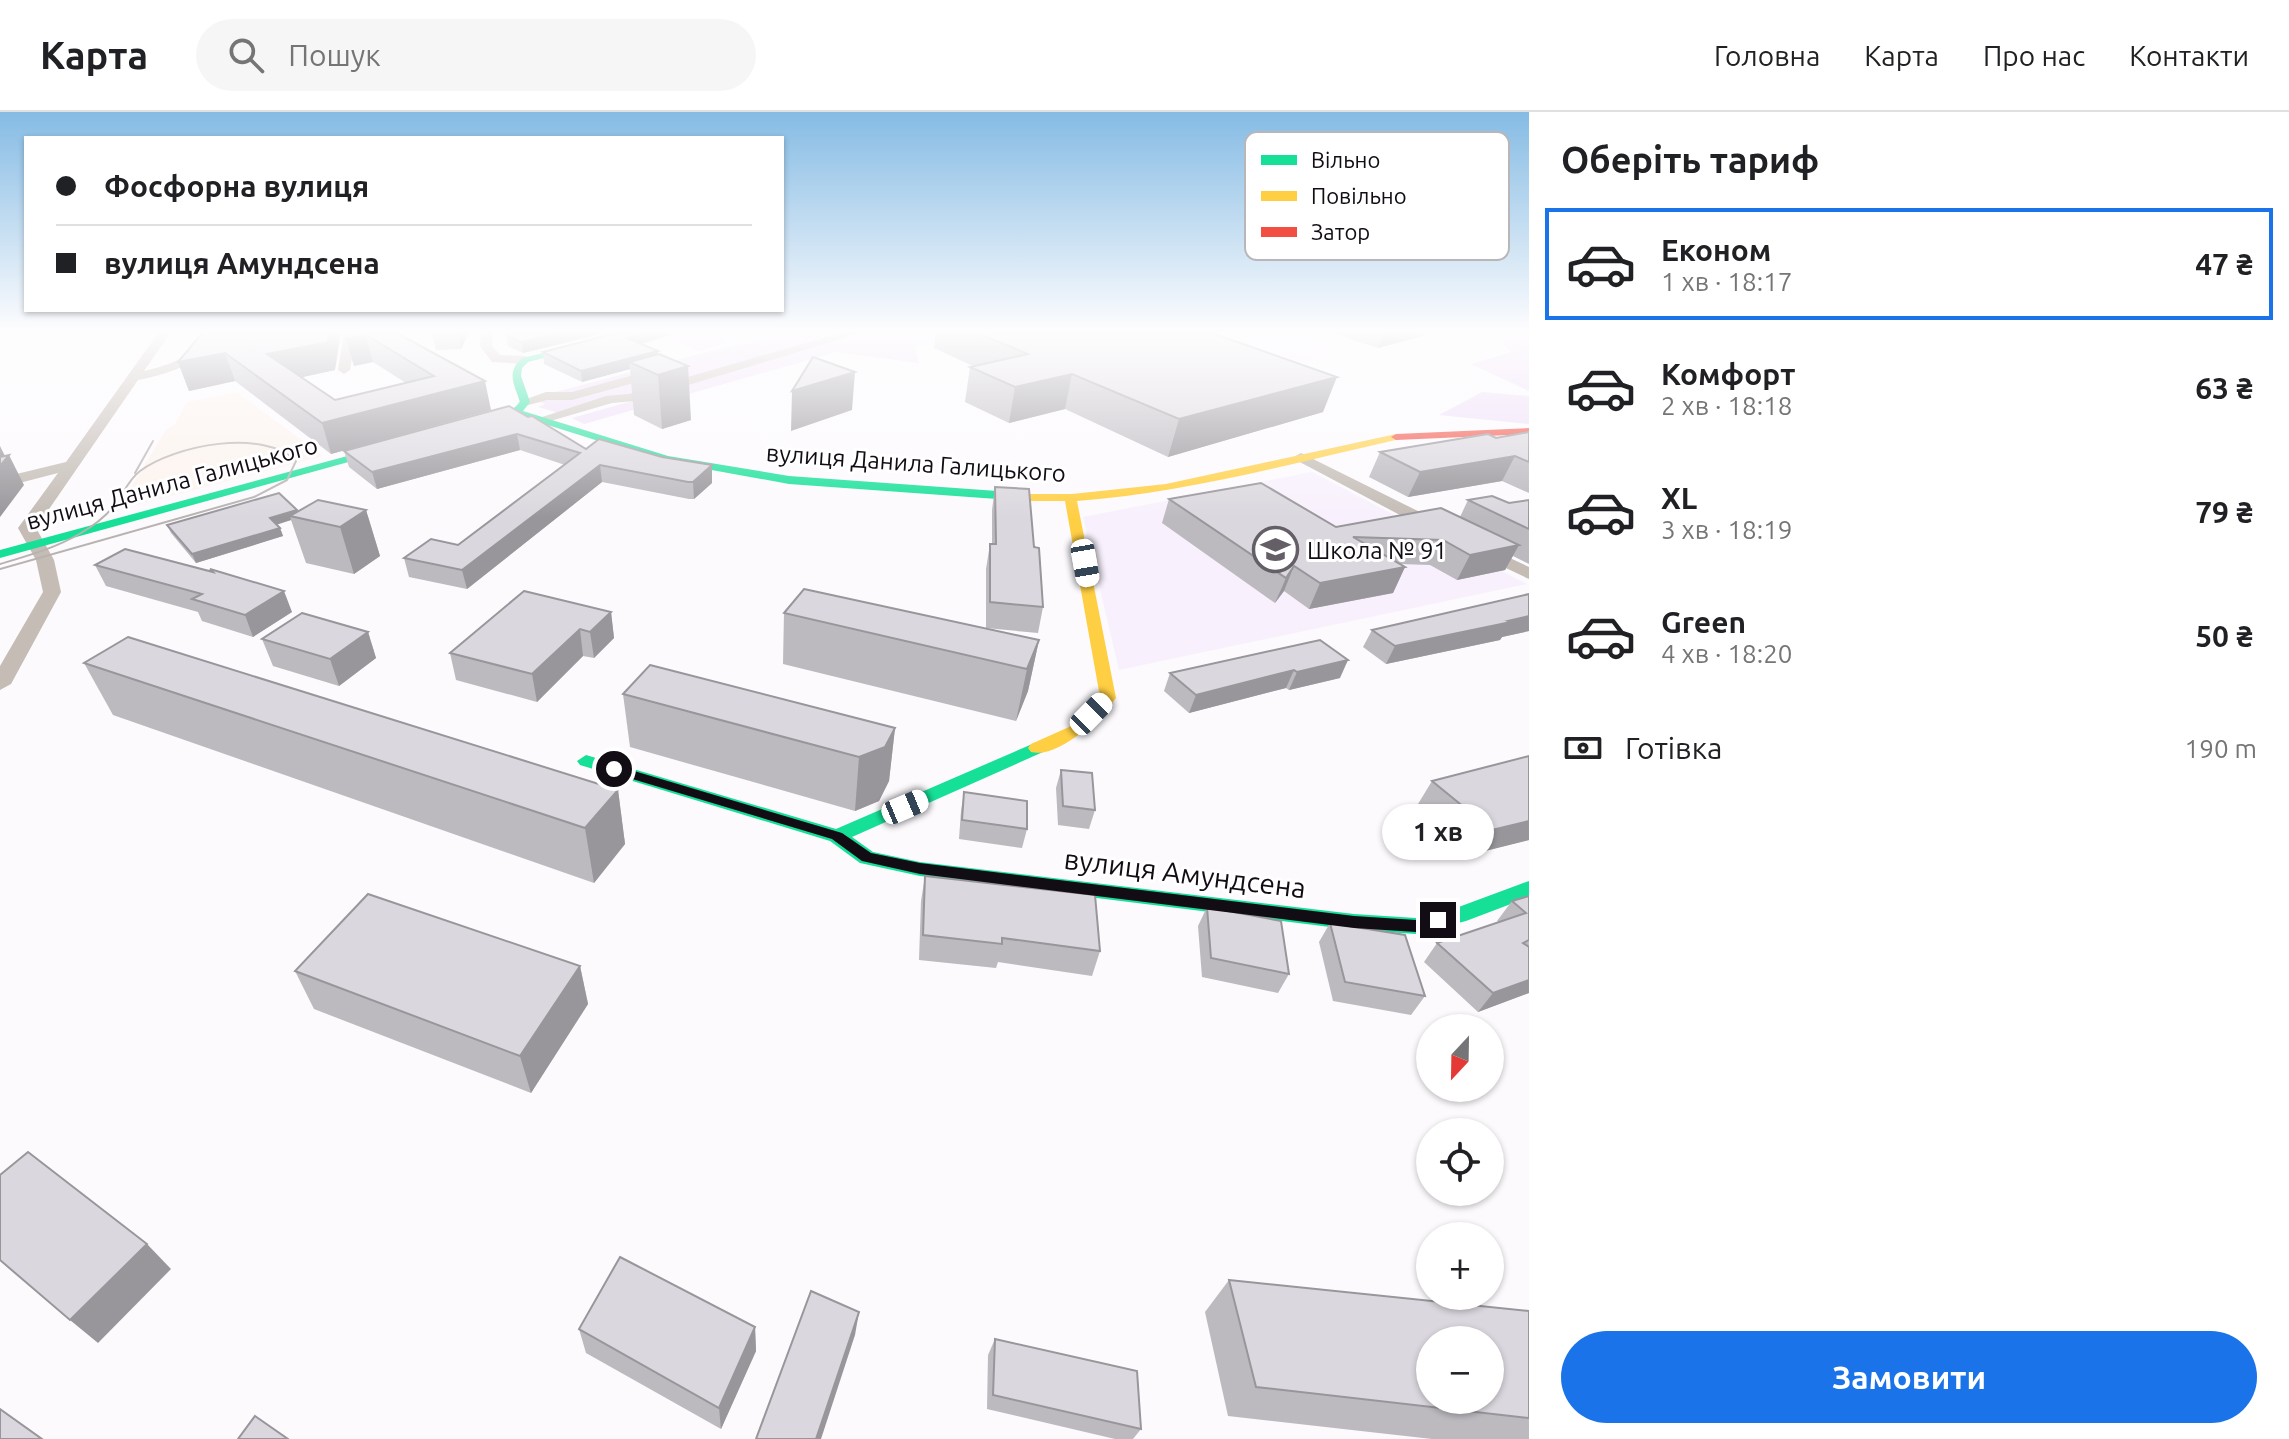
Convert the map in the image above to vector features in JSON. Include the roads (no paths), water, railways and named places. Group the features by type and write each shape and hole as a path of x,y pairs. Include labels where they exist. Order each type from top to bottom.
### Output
{"street":[{"path":"0,684 52,592 45,560 27,528 120,394"},
{"path":"518,394 520,407"},
{"path":"465,427 546,396 579,394"},
{"path":"540,420 611,399 644,394"},
{"name":"вулиця Данила Галицького","path":"520,407 540,420 666,459 758,476 1071,500 1228,475 1353,444 1430,431 1529,431"},
{"name":"вулиця Данила Галицького","path":"0,554 405,444"},
{"path":"1301,457 1529,574"},
{"path":"0,483 72,465"},
{"path":"837,836 1075,731 1108,698 1071,500"},
{"name":"вулиця Амундсена","path":"586,761 837,836 867,858 920,869 1354,922 1416,926 1459,915 1529,889"}],"tram line":[{"path":"135,473 153,441"},
{"path":"0,564 52,547 85,530 110,510 140,471 174,454 219,444 241,443 263,445 281,451 296,461 287,480 254,497 0,569"}],"place":[{"name":"Школа № 91","path":"1276,550"}]}
